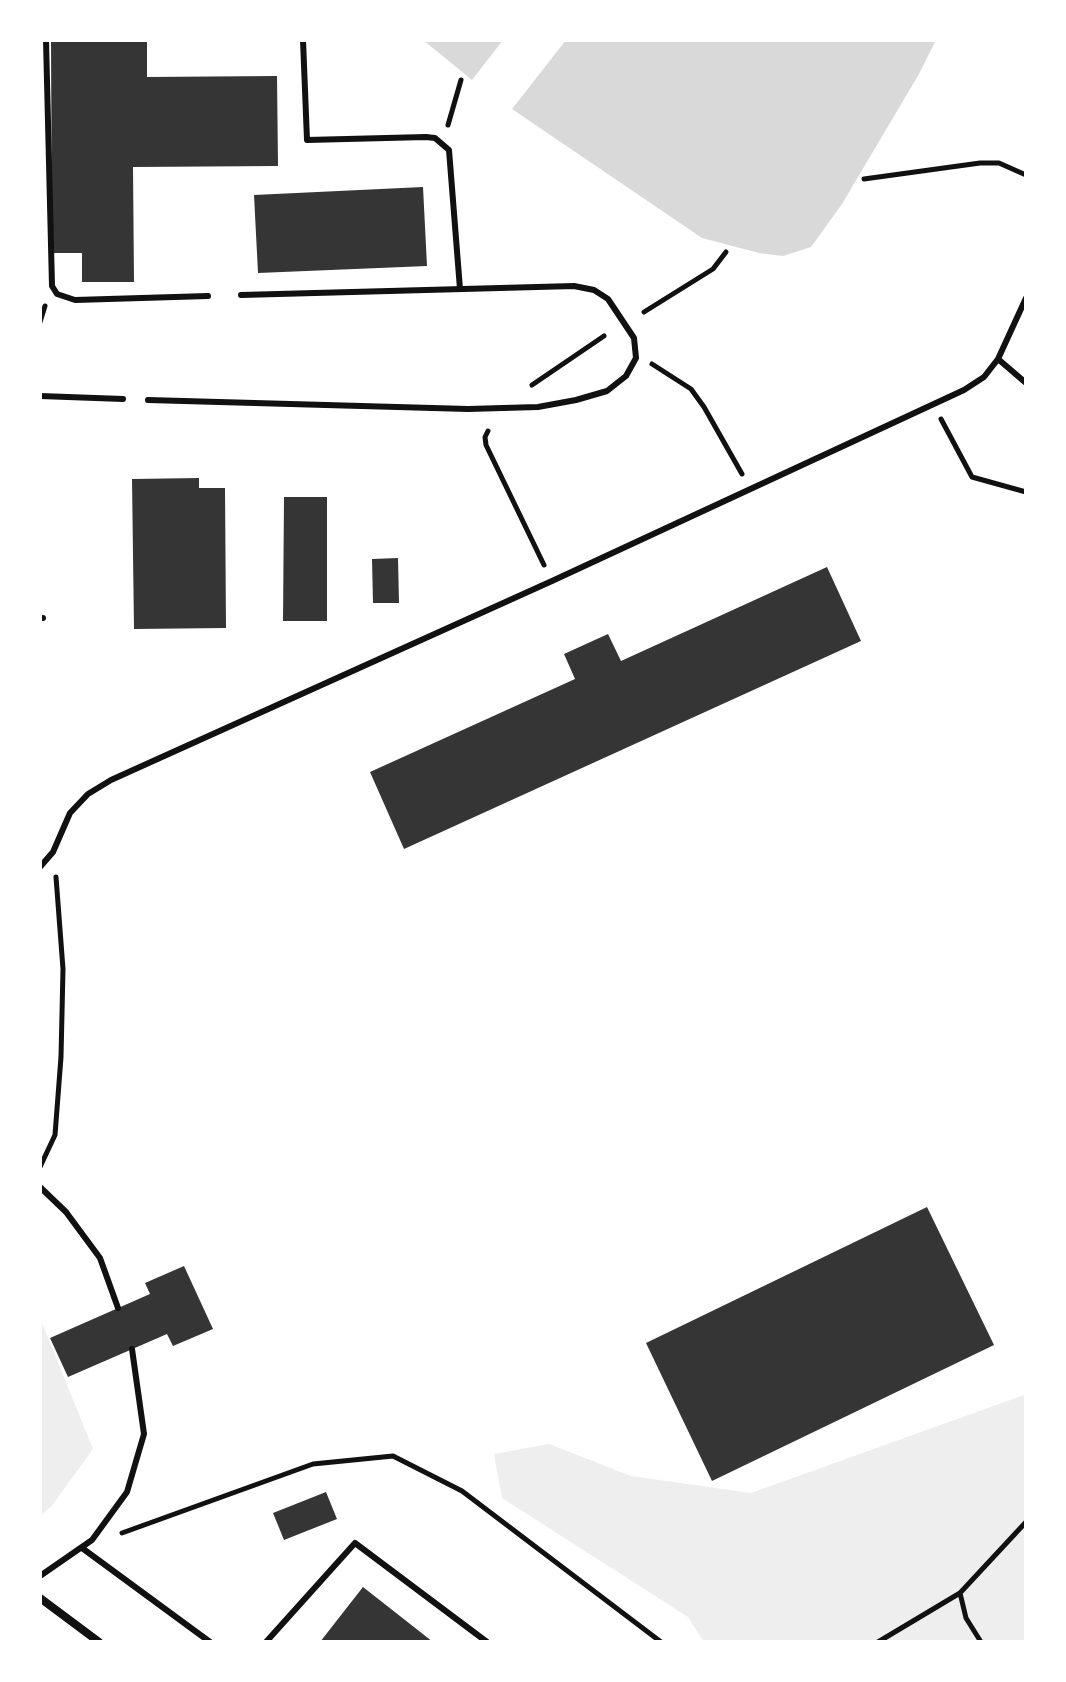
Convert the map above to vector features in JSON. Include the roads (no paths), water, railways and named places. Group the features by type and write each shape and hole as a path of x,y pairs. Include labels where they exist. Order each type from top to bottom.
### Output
{"street":[{"path":"40,1598 99,1642"}],"lane":[{"path":"46,40 52,286 65,299 75,300 208,296"},
{"path":"303,40 307,140 426,137 443,143 451,159 460,289"},
{"path":"148,400 468,409 538,407 607,391 626,376 636,358 634,338 608,299 594,290 574,286 241,295"},
{"path":"40,867 53,852 70,813 88,794 111,780 552,581 933,404 984,377 998,359 1026,298"},
{"path":"998,359 1026,383"},
{"path":"40,396 123,399"},
{"path":"40,1187 66,1212 100,1258 118,1308"},
{"path":"40,1576 92,1540 127,1492 144,1434 132,1349"},
{"path":"266,1642 355,1543 487,1642"},
{"path":"82,1548 210,1642"}]}
